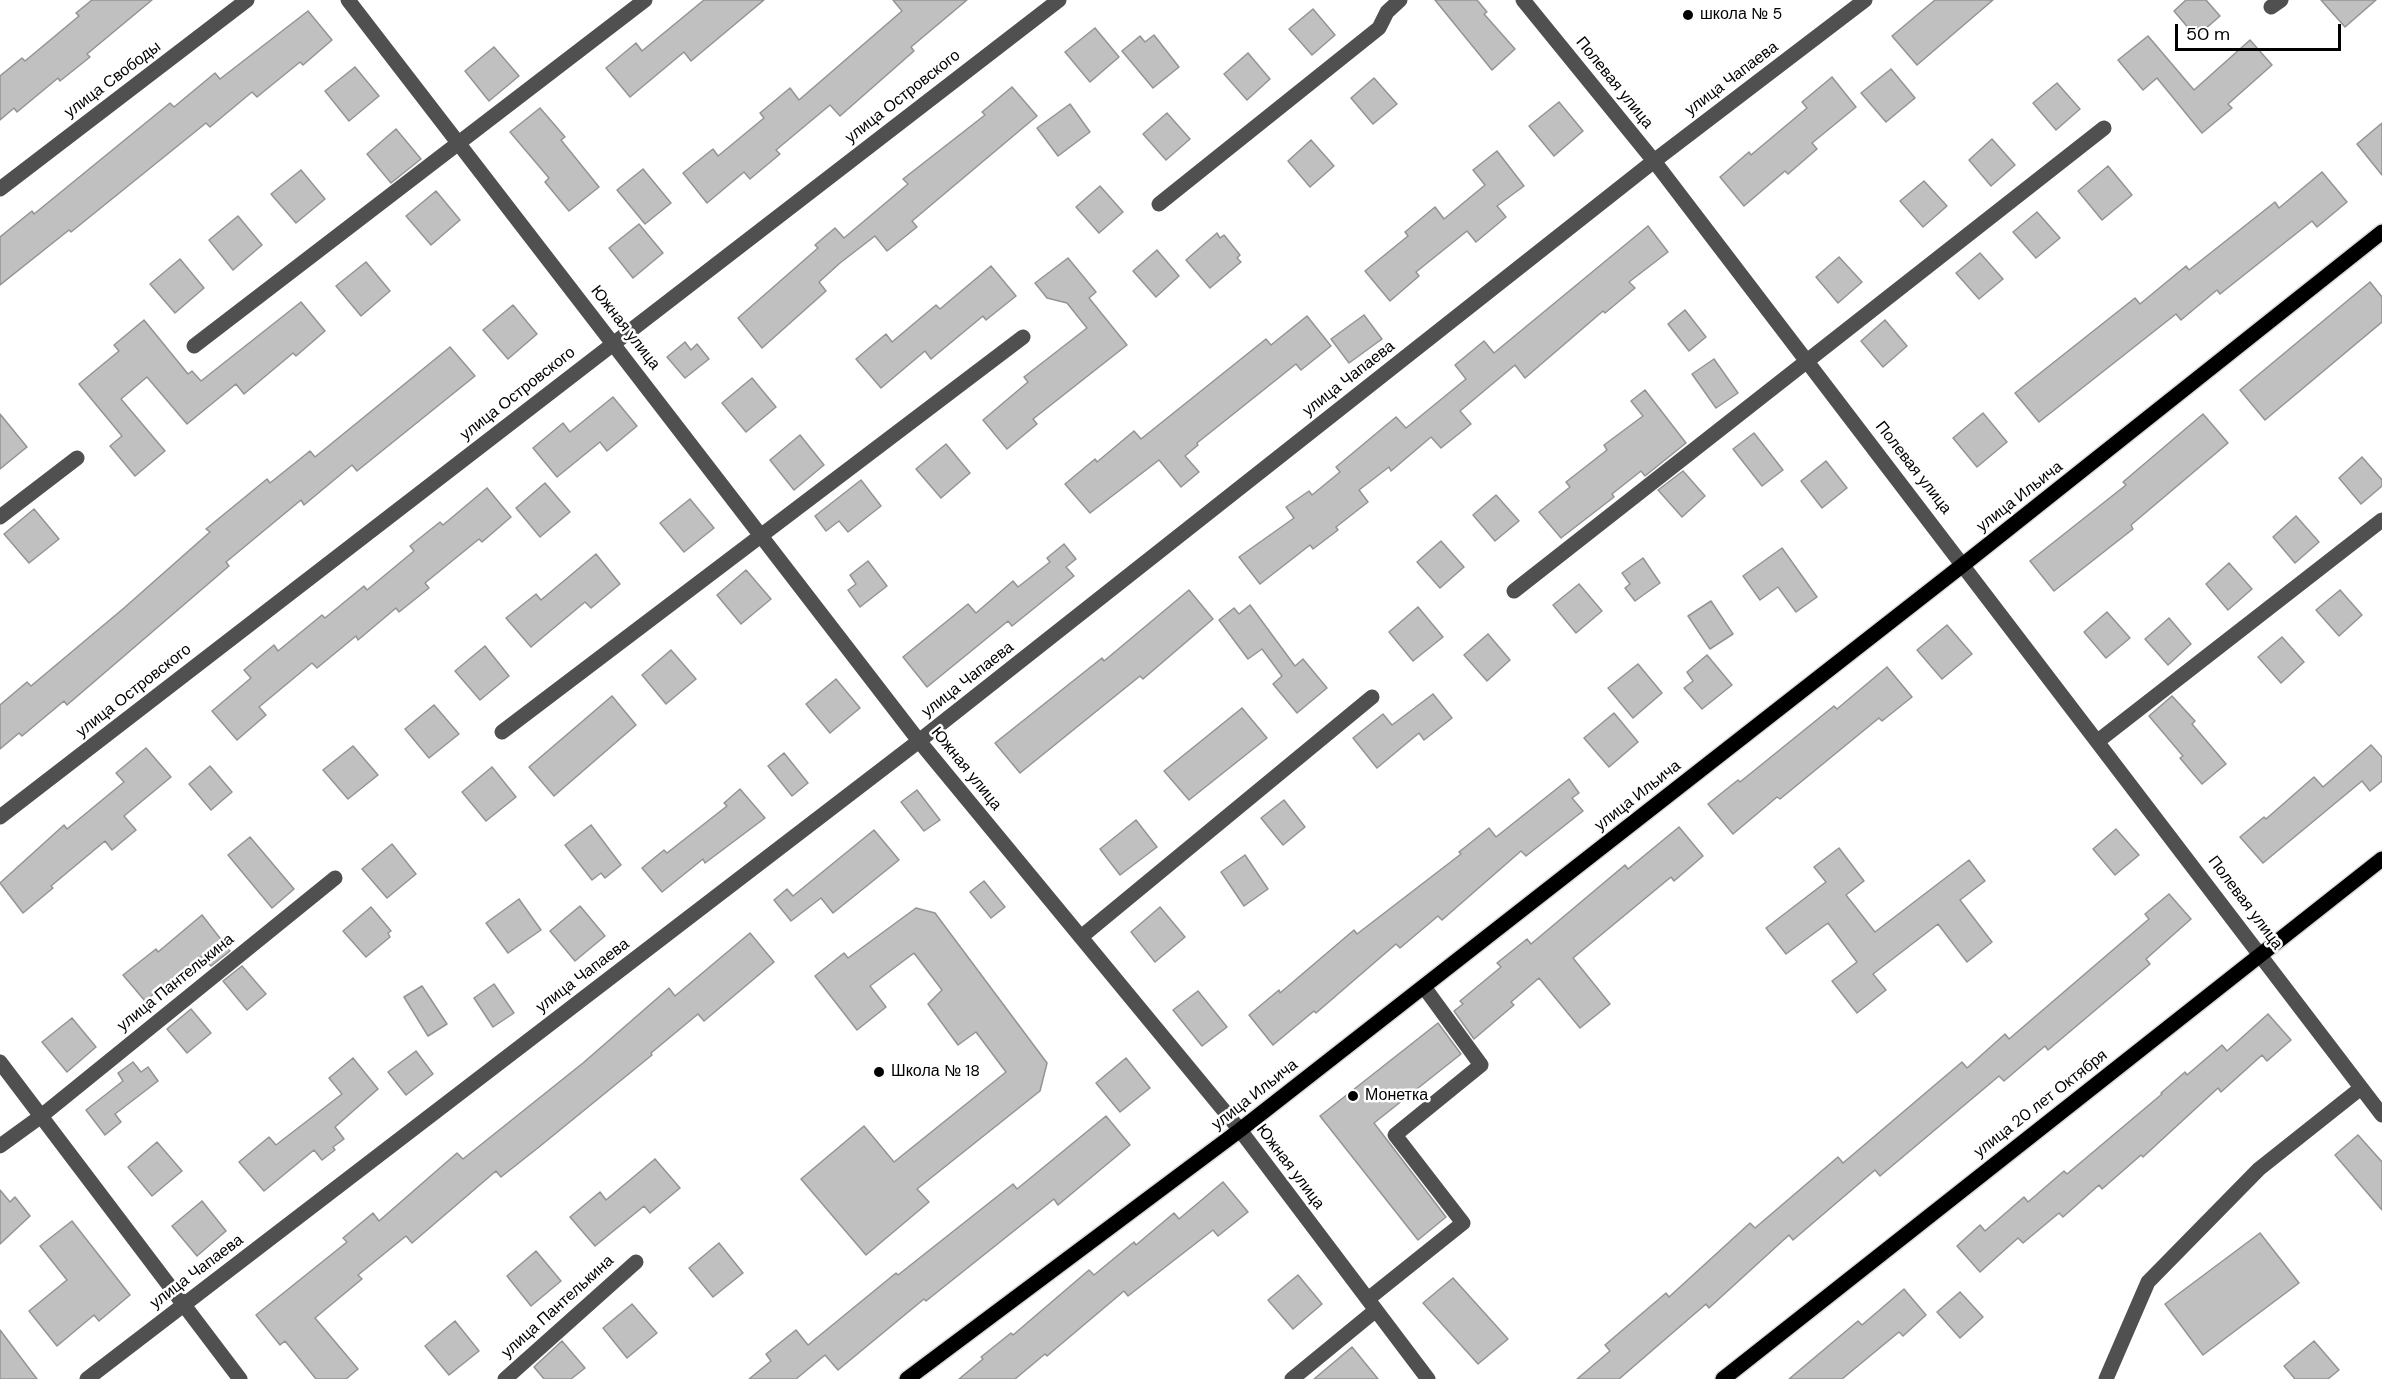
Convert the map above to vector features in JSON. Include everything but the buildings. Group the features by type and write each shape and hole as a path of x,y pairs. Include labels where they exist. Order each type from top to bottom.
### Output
{"main road":[{"name":"улица Ильича","path":"908,1379 1240,1130 1424,987 1964,564 2382,232"},
{"name":"улица 20 лет Октября","path":"1723,1379 2382,859"}],"street":[{"name":"улица Свободы","path":"0,189 247,0"},
{"name":"Южная улица","path":"348,0 919,741 1240,1130 1428,1379"},
{"path":"194,346 645,0"},
{"name":"улица Островского","path":"0,817 1059,0"},
{"path":"1159,204 1379,28 1387,12 1400,0"},
{"name":"Полевая улица","path":"1523,0 1654,161 1964,564 2382,1115"},
{"name":"улица Чапаева","path":"87,1379 919,741 1654,161 1864,0"},
{"path":"1514,591 2104,128"},
{"path":"502,732 1023,337"},
{"path":"0,517 77,458"},
{"path":"2098,741 2382,520"},
{"path":"1081,937 1372,697"},
{"name":"улица Пантелькина","path":"0,1146 40,1117 335,878"},
{"path":"1292,1379 1463,1223 1395,1136 1481,1065 1424,987"},
{"path":"0,1062 240,1379"},
{"path":"2106,1379 2148,1282 2259,1169 2361,1088"},
{"name":"улица Пантелькина","path":"505,1379 636,1262"}],"place":[{"name":"школа № 5","path":"1688,15"},
{"name":"Школа № 18","path":"879,1072"},
{"name":"Монетка","path":"1353,1096"}]}
